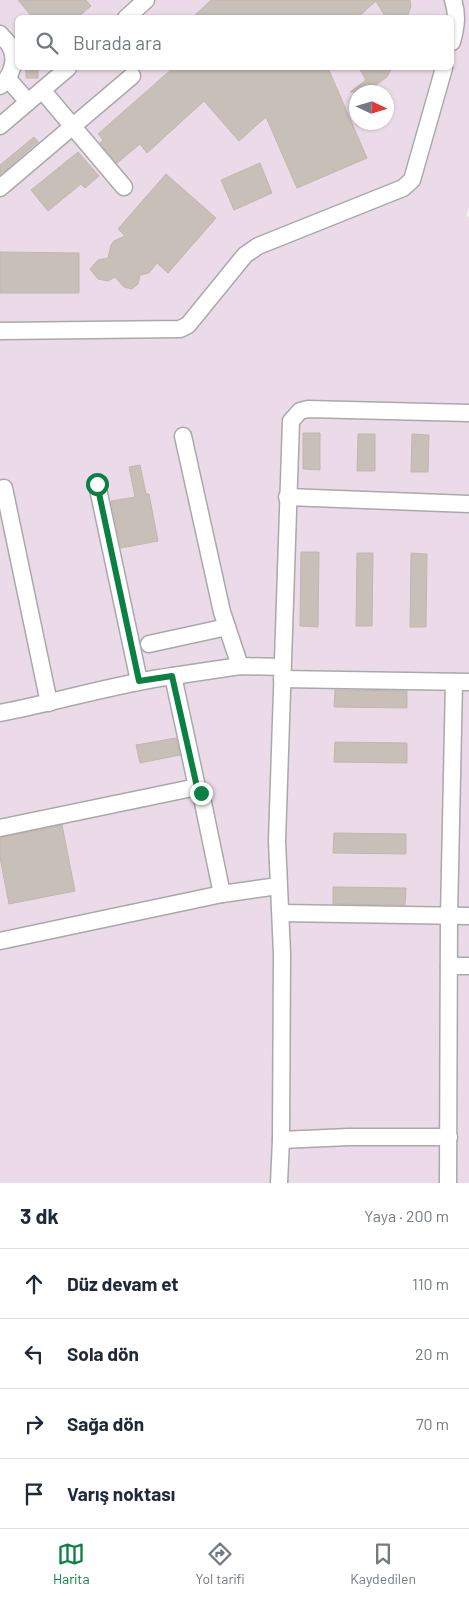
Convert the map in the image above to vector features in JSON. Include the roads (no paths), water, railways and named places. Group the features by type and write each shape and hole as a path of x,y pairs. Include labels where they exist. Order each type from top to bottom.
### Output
{"lane":[{"path":"453,0 457,11 454,34"},
{"path":"0,34 11,47 12,70 4,82 28,102"},
{"path":"0,126 66,70"},
{"path":"0,330 180,329 188,325 245,255 258,246 403,188 412,180 443,70"},
{"path":"0,188 132,76"},
{"path":"42,90 124,187"},
{"path":"279,1183 281,1140 281,913 277,841 291,421 300,411 308,409 469,413"},
{"path":"183,436 222,612 240,666"},
{"path":"97,484 139,681"},
{"path":"4,488 49,703"},
{"path":"287,497 469,504"},
{"path":"149,644 227,627"},
{"path":"0,713 139,681 240,666 282,673 462,682 449,916 448,1183"},
{"path":"172,676 197,787 201,793 222,894"},
{"path":"0,828 197,787"},
{"path":"0,940 222,894 278,886"},
{"path":"281,913 469,916"},
{"path":"449,966 469,966"},
{"path":"281,1140 349,1137 449,1138"}]}
